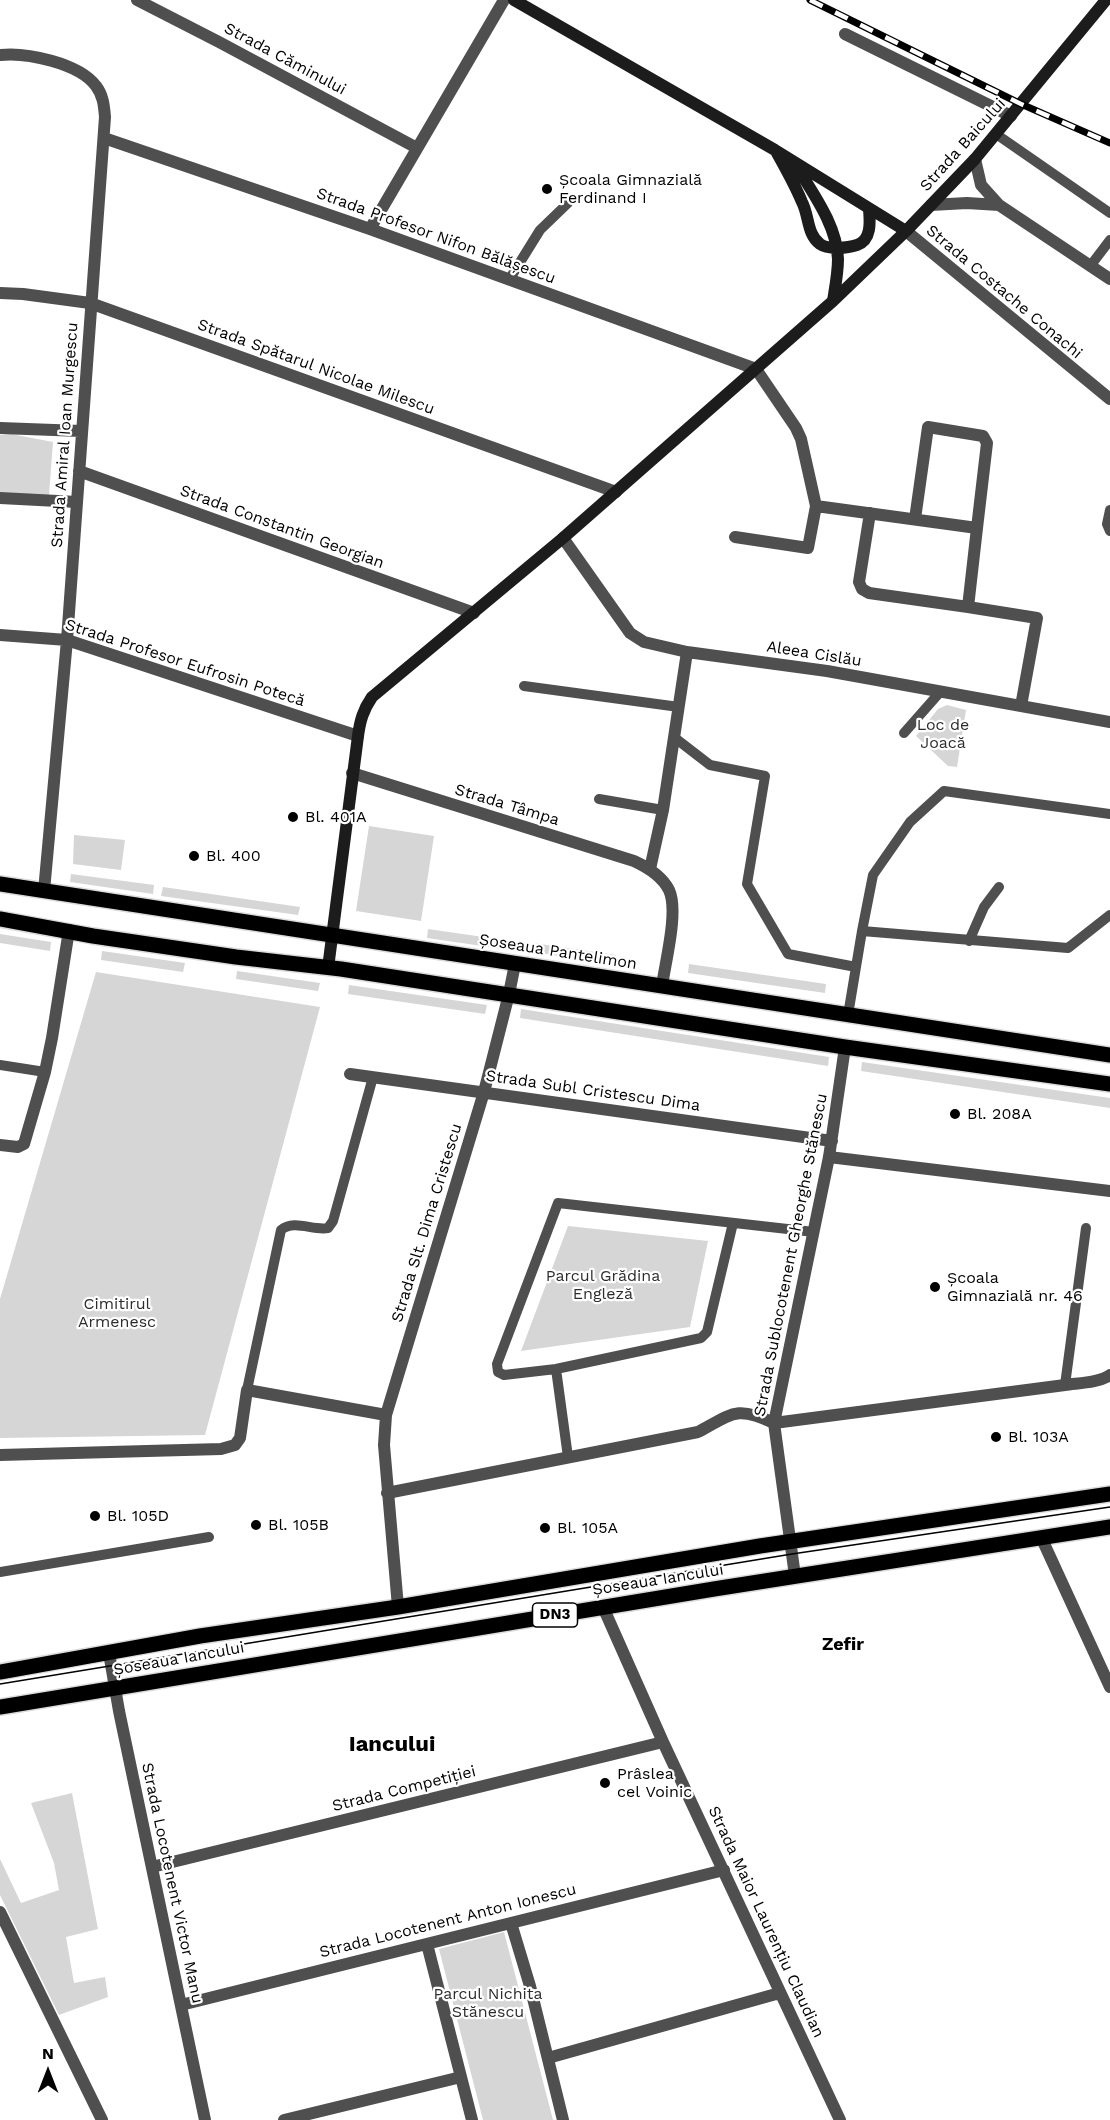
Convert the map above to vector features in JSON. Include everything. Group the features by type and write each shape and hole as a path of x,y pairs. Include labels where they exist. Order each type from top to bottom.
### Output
{"main road":[{"path":"514,0 775,150 906,231"},
{"name":"Strada Baicului","path":"332,936 352,773 365,706 563,538 833,301 906,231 975,159 1105,2"},
{"path":"775,150 801,199 809,228 820,244 837,247 856,246 862,242 868,235 869,209"},
{"path":"795,164 835,236 838,260 833,301"},
{"name":"Șoseaua Pantelimon","path":"0,884 1110,1055"},
{"path":"0,919 93,936 509,994 845,1047 1110,1084"},
{"path":"328,968 332,936"},
{"name":"Șoseaua Iancului","path":"0,1672 200,1636 398,1607 791,1541 1110,1494"},
{"name":"Șoseaua Iancului","path":"0,1707 603,1607 1110,1527"}],"street":[{"name":"Strada Căminului","path":"137,0 417,148"},
{"path":"369,229 504,0"},
{"path":"845,34 1011,116"},
{"name":"Strada Amiral Ioan Murgescu","path":"0,55 23,55 44,59 67,66 88,78 96,86 102,98 105,117 67,640 44,891"},
{"name":"Strada Profesor Nifon Bălășescu","path":"104,138 369,229 756,369"},
{"path":"975,159 981,185 999,205 1110,279"},
{"path":"931,205 967,203 999,205"},
{"name":"Strada Costache Conachi","path":"906,231 1110,399"},
{"name":"Strada Spătarul Nicolae Milescu","path":"0,293 90,303 616,492"},
{"path":"735,537 808,549 816,506 801,439 756,369"},
{"path":"915,519 928,427 982,435 986,439 968,607"},
{"path":"0,428 81,431"},
{"name":"Strada Constantin Georgian","path":"79,471 474,613"},
{"path":"0,498 76,502"},
{"path":"816,506 977,528"},
{"path":"870,513 859,582 862,590 869,593 1036,618 1021,706"},
{"name":"Aleea Cislău","path":"563,538 630,633 644,642 687,652 827,671 1110,722"},
{"name":"Strada Profesor Eufrosin Potecă","path":"0,635 67,640 358,736"},
{"path":"651,869 675,738 687,652"},
{"name":"Strada Tâmpa","path":"352,773 634,861 651,869 669,890 674,912 662,987"},
{"path":"0,1145 18,1147 24,1144 45,1072 69,930"},
{"name":"Strada Slt. Dima Cristescu","path":"398,1607 384,1445 386,1415 484,1092 515,964"},
{"name":"Strada Sublocotenent Gheorghe Stănescu","path":"795,1576 774,1423 829,1157 845,1047"},
{"name":"Strada Subl Cristescu Dima","path":"350,1074 832,1141"},
{"path":"829,1157 1110,1191"},
{"path":"387,1493 698,1432 728,1415 741,1412 755,1414 774,1423 1065,1385 1107,1378 1110,1375"},
{"path":"0,1455 221,1449 235,1444 240,1438 247,1390 386,1415"},
{"path":"1041,1537 1110,1687"},
{"name":"Strada Maior Laurențiu Claudian","path":"603,1607 663,1742 840,2120"},
{"name":"Strada Locotenent Victor Manu","path":"109,1653 205,2120"},
{"name":"Strada Competiției","path":"152,1867 663,1742"},
{"name":"Strada Locotenent Anton Ionescu","path":"181,2005 724,1870"},
{"path":"0,1912 102,2120"},
{"path":"511,1923 563,2120"},
{"path":"427,1944 472,2120"},
{"path":"548,2058 776,1994 781,1995"},
{"path":"284,2120 461,2077"}],"lane":[{"path":"996,134 1110,213"},
{"path":"509,280 540,230 568,203"},
{"path":"1091,265 1110,240"},
{"path":"1110,510 1107,524 1110,531"},
{"path":"524,686 679,707"},
{"path":"904,733 941,691"},
{"path":"675,738 710,765 765,776 747,884 788,954 856,967"},
{"path":"848,1015 873,875 910,822 944,791 1110,814"},
{"path":"599,799 663,810"},
{"path":"969,941 984,907 999,887"},
{"path":"862,931 1068,948 1110,915"},
{"path":"0,1065 45,1072"},
{"path":"247,1390 281,1230 292,1225 328,1228 333,1221 373,1077"},
{"path":"733,1223 707,1332 701,1338 556,1369 504,1375 498,1372 497,1364 558,1203 814,1232"},
{"path":"1065,1385 1086,1228"},
{"path":"556,1369 568,1457"},
{"path":"0,1572 209,1537"}],"green space":[{"path":"11,434 53,442 49,495 0,493 0,435"},
{"name":"Loc de Joacă","path":"947,705 966,710 957,767 948,766 916,736 938,709"},
{"path":"369,826 434,836 421,921 356,911"},
{"path":"74,835 125,840 121,870 73,864"},
{"path":"71,874 154,885 153,894 70,882"},
{"path":"163,887 300,907 298,915 161,896"},
{"path":"428,929 511,941 510,950 427,938"},
{"path":"0,934 51,942 50,951 0,943"},
{"path":"533,943 616,955 615,964 532,952"},
{"path":"102,951 185,963 183,972 101,960"},
{"path":"689,964 826,984 825,993 688,973"},
{"path":"237,971 320,983 318,991 236,979"},
{"name":"Cimitirul Armenesc","path":"96,972 320,1007 205,1435 0,1438 0,1299"},
{"path":"349,985 487,1005 485,1014 348,994"},
{"path":"521,1009 829,1057 828,1066 520,1018"},
{"path":"862,1062 1110,1098 1110,1108 861,1071"},
{"name":"Parcul Grădina Engleză","path":"568,1226 708,1241 690,1327 521,1351"},
{"path":"72,1793 98,1929 66,1937 74,1983 105,1977 108,1997 59,2015 0,1895 0,1859 21,1903 59,1890 54,1863 31,1803"},
{"name":"Parcul Nichita Stănescu","path":"504,1932 553,2120 483,2120 439,1949"}],"tram line":[{"path":"0,1684 792,1554 1110,1507"}],"railway":[{"path":"810,0 1021,104 1110,143"}],"place":[{"name":"Școala Gimnazială Ferdinand I","path":"547,189"},
{"name":"Bl. 401A","path":"293,817"},
{"name":"Bl. 400","path":"194,856"},
{"name":"Bl. 208A","path":"955,1114"},
{"name":"Școala Gimnazială nr. 46","path":"935,1287"},
{"name":"Bl. 103A","path":"996,1437"},
{"name":"Bl. 105D","path":"95,1516"},
{"name":"Bl. 105B","path":"256,1525"},
{"name":"Bl. 105A","path":"545,1528"},
{"name":"Prâslea cel Voinic","path":"605,1783"}],"district":[{"name":"Zefir","path":"843,1645"},
{"name":"Iancului","path":"392,1745"}]}
